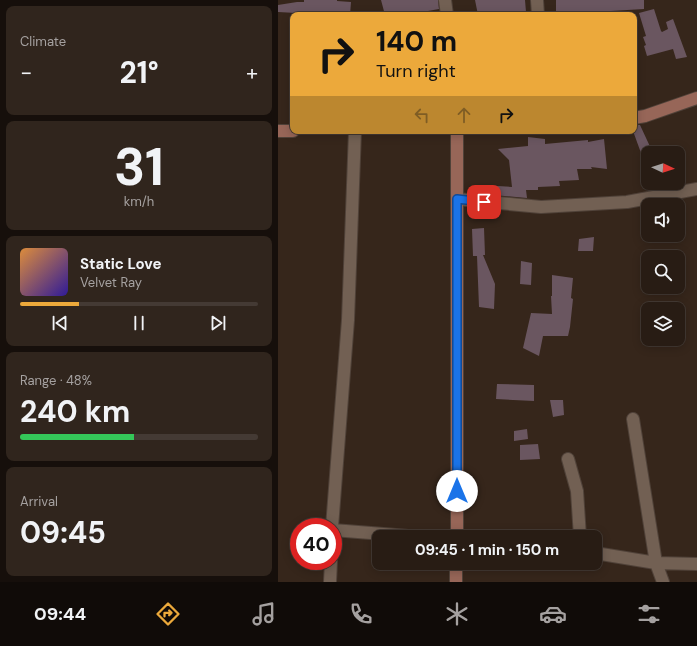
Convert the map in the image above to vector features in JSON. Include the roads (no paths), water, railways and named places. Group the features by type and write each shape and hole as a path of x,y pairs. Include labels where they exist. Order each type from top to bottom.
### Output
{"street":[{"path":"445,0 447,12"},
{"path":"537,0 538,12"},
{"path":"637,117 697,98"},
{"path":"278,132 290,131"},
{"path":"333,518 348,320 355,134"},
{"path":"457,134 457,530"},
{"path":"457,199 541,207 627,202 697,189"},
{"path":"633,418 656,563 663,582"},
{"path":"568,459 577,491 580,530"},
{"path":"342,531 372,533"},
{"path":"602,554 656,563 697,564"},
{"path":"330,582 331,570"},
{"path":"456,570 456,582"}]}
